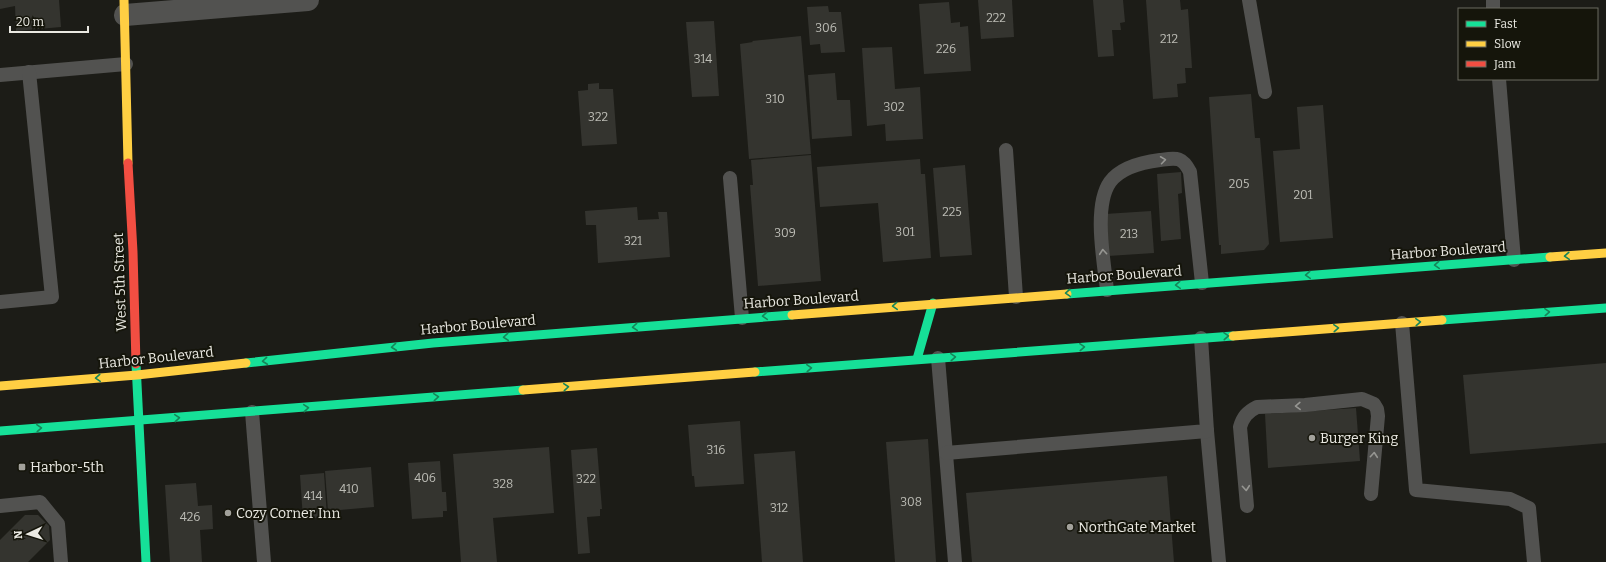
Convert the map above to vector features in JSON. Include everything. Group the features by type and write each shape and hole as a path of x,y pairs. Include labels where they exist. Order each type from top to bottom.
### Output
{"main road":[{"name":"West 5th Street","path":"125,7 128,148 138,421 146,562"},
{"name":"Harbor Boulevard","path":"0,386 137,375 433,343 933,303 1606,253"},
{"path":"917,359 933,303"},
{"path":"0,431 917,359 1606,308"}],"street":[{"path":"125,7 308,0"}],"lane":[{"path":"1249,0 1265,92"},
{"path":"0,75 126,64"},
{"path":"0,302 52,296 29,72"},
{"path":"1499,80 1514,260"},
{"path":"1006,150 1016,297"},
{"path":"1107,290 1100,217 1102,200 1110,181 1124,171 1144,162 1177,158 1185,162 1190,172 1202,283"},
{"path":"730,178 742,318"},
{"path":"1402,323 1416,490 1510,499 1529,508 1534,562"},
{"path":"1201,338 1207,431 1219,562"},
{"path":"938,358 956,562"},
{"path":"1247,506 1240,427 1243,418 1250,410 1257,407 1305,405 1362,399 1374,404 1377,409 1378,416 1371,494"},
{"path":"252,412 264,562"},
{"path":"946,453 1207,431"},
{"path":"0,506 40,502 58,524 61,562"}],"building":[{"path":"0,0 59,0 61,27 16,31 15,6 0,9"},
{"path":"978,0 1012,0 1014,37 981,39"},
{"path":"1093,0 1123,0 1125,22 1120,23 1121,30 1112,30 1114,56 1098,57"},
{"path":"1146,0 1180,0 1181,10 1188,9 1192,68 1185,68 1186,83 1177,84 1178,97 1153,99"},
{"path":"949,2 951,23 960,22 960,27 968,26 971,71 924,74 919,4"},
{"path":"828,6 829,12 841,12 845,52 821,53 820,44 810,45 807,7"},
{"path":"714,21 719,96 692,97 686,22"},
{"path":"801,36 811,154 749,159 740,44 753,42 752,41"},
{"path":"892,47 895,89 920,87 923,139 886,141 885,124 867,126 862,48"},
{"path":"835,73 837,100 850,100 852,136 812,139 808,75"},
{"path":"599,83 599,89 613,89 617,144 582,146 578,91 588,90 588,84"},
{"path":"1251,94 1255,138 1260,138 1269,244 1264,250 1221,254 1221,245 1219,245 1209,97"},
{"path":"1323,105 1333,238 1280,242 1273,151 1300,149 1297,107"},
{"path":"811,155 821,281 758,286 750,185 753,185 751,160"},
{"path":"920,159 921,174 925,174 931,258 883,262 878,203 820,207 817,167"},
{"path":"965,165 972,255 940,257 933,168"},
{"path":"1181,172 1182,193 1178,194 1181,239 1161,241 1157,174"},
{"path":"637,207 638,220 659,219 658,212 667,212 670,257 598,263 596,225 586,225 585,211"},
{"path":"1151,211 1154,253 1108,256 1105,214"},
{"path":"1606,363 1606,443 1470,454 1463,375"},
{"name":"Burger King","path":"1356,408 1360,461 1268,468 1265,414"},
{"path":"740,421 744,484 695,487 694,476 692,476 688,425"},
{"path":"928,439 936,562 895,562 886,442"},
{"path":"549,447 554,513 493,518 497,562 461,562 453,454"},
{"path":"597,448 602,509 600,509 600,516 587,517 590,553 578,554 571,450"},
{"path":"795,451 803,562 762,562 754,454"},
{"path":"440,461 442,492 446,492 447,511 443,511 443,517 412,519 408,463"},
{"path":"371,467 374,507 328,511 325,471"},
{"path":"324,473 327,517 303,519 300,475"},
{"name":"NorthGate Market","path":"1167,476 1174,562 972,562 966,493"},
{"path":"196,483 198,506 212,505 213,529 200,530 202,562 170,562 165,485"},
{"path":"25,515 38,515 49,526 50,540 28,562 0,562 0,540"}],"traffic: fast":[{"path":"1067,294 1550,257"},
{"path":"917,359 933,303"},
{"path":"1442,320 1606,308"},
{"path":"246,363 433,343 792,315"},
{"path":"755,372 1233,336"},
{"path":"136,364 146,562"},
{"path":"0,431 523,390"}],"traffic: slow":[{"path":"124,0 128,163"},
{"path":"1550,257 1606,253"},
{"path":"792,315 1067,294"},
{"path":"1233,336 1442,320"},
{"path":"0,386 137,375 246,363"},
{"path":"523,390 755,372"}],"traffic: jam":[{"path":"128,163 133,252 136,364"}],"place":[{"name":"Burger King","path":"1312,438"},
{"name":"Harbor-5th","path":"22,467"},
{"name":"Cozy Corner Inn","path":"228,513"},
{"name":"NorthGate Market","path":"1070,527"}]}
